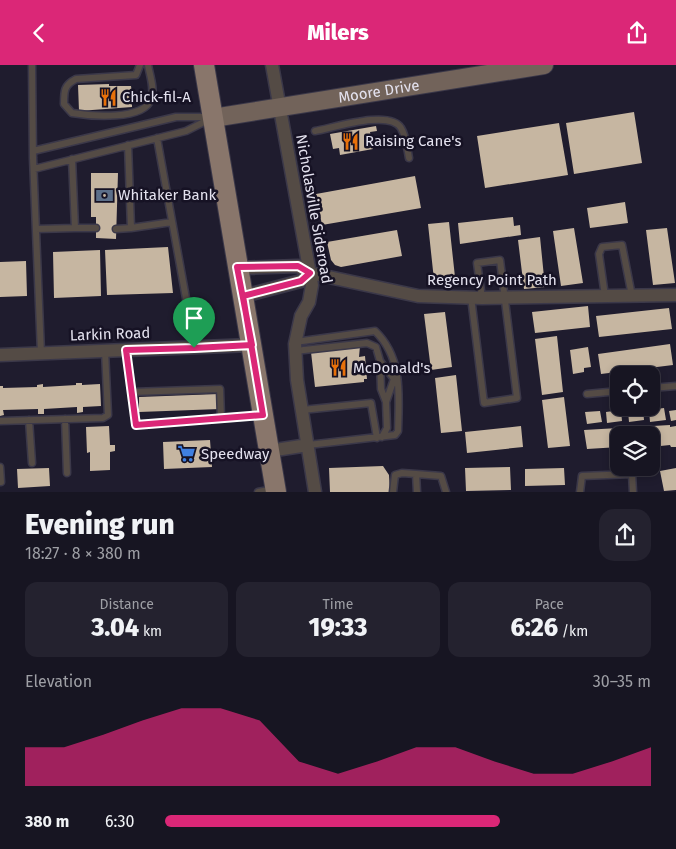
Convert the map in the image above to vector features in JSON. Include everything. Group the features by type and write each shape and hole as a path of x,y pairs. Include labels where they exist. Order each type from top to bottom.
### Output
{"main road":[{"path":"204,65 269,451 270,491"}],"street":[{"name":"Nicholasville Sideroad","path":"272,65 310,273 311,293 301,316 295,346 302,410 315,491"},
{"name":"Moore Drive","path":"213,117 280,107 481,70 544,65"},
{"name":"Regency Point Path","path":"237,267 298,266 310,273 418,295 476,298 676,295"},
{"path":"243,296 301,281 310,273"},
{"name":"Larkin Road","path":"0,355 252,345"},
{"path":"269,451 308,445"}],"lane":[{"path":"32,65 33,151 41,353"},
{"path":"140,65 136,75 76,79 69,82 65,87 64,104 72,113 89,116 138,112 151,102 153,93 148,65"},
{"path":"33,151 176,117 213,117"},
{"path":"34,169 186,131 213,117"},
{"path":"315,131 381,118 393,120 401,127 409,158"},
{"path":"157,138 194,348"},
{"path":"128,145 131,228"},
{"path":"72,159 75,228"},
{"path":"116,229 172,222"},
{"path":"36,229 96,228"},
{"path":"605,296 599,254 602,247 622,245 632,296"},
{"path":"500,260 517,398 484,403 476,298 478,263 500,260"},
{"path":"295,346 375,331 386,342 400,383 398,431 395,435 308,445"},
{"path":"295,346 367,343 376,347 389,420 387,428 379,437"},
{"path":"126,350 136,425 263,415"},
{"path":"0,421 102,418 108,415 105,351"},
{"path":"380,361 394,379 386,402"},
{"path":"660,387 676,386"},
{"path":"132,392 220,389 221,418"},
{"path":"587,394 610,392"},
{"path":"302,410 371,403 379,437"},
{"path":"66,419 67,473"},
{"path":"29,420 32,463"},
{"path":"0,467 1,482"},
{"path":"394,491 395,475 402,473 440,477 446,491"},
{"path":"416,474 417,491"},
{"path":"580,491 582,476 632,474 633,491"}],"building":[{"name":"Chick-fil-A","path":"109,84 109,86 131,86 132,93 137,92 137,101 132,101 132,107 79,111 78,85"},
{"path":"634,112 642,163 574,174 566,123"},
{"path":"559,123 568,175 485,188 477,136"},
{"name":"Raising Cane's","path":"376,126 377,131 370,132 373,149 340,155 339,148 333,149 330,134"},
{"name":"Whitaker Bank","path":"91,173 118,173 116,239 96,238 96,217 91,217"},
{"path":"415,176 421,208 322,225 316,194"},
{"path":"625,202 628,223 590,228 587,208"},
{"path":"513,217 514,226 520,225 521,235 460,244 458,223"},
{"path":"449,222 455,277 434,280 428,224"},
{"path":"574,228 583,283 561,286 553,231"},
{"path":"667,228 675,283 653,285 646,230"},
{"path":"397,230 402,256 341,267 335,265 331,260 327,242"},
{"path":"540,237 545,287 524,289 518,240"},
{"path":"168,247 173,293 107,295 105,250"},
{"path":"100,250 101,296 54,298 53,252"},
{"path":"26,261 27,296 0,297 0,262"},
{"path":"588,306 590,327 535,333 532,312"},
{"path":"669,308 672,329 599,337 596,316"},
{"path":"445,312 452,367 431,370 424,314"},
{"path":"557,336 563,392 542,395 535,339"},
{"path":"670,344 673,365 610,366 610,373 601,374 598,354"},
{"name":"McDonald's","path":"360,346 359,357 365,356 367,379 364,379 364,382 315,387 311,352"},
{"path":"588,347 591,367 584,368 584,372 573,374 570,350"},
{"path":"456,375 462,431 441,433 435,378"},
{"path":"76,383 82,383 82,385 100,384 101,406 83,407 83,412 77,413 77,407 44,409 44,414 38,414 38,409 3,410 4,415 0,416 0,386 3,386 3,388 37,387 37,385 43,384 43,387 76,385"},
{"name":"Speedway","path":"219,394 220,409 139,412 139,397"},
{"path":"564,397 570,446 548,448 542,400"},
{"path":"664,408 666,420 650,422 650,416 660,416 660,409"},
{"path":"676,410 676,420 671,421 669,411"},
{"path":"600,411 602,422 587,424 585,412"},
{"path":"610,411 610,416 622,416 622,421 607,423 606,412"},
{"path":"628,416 644,416 644,420 629,422"},
{"path":"670,425 670,427 676,426 676,447 671,447 670,445 660,446 660,426 653,426"},
{"path":"109,426 110,445 115,445 115,451 110,452 110,470 90,471 90,452 87,453 86,427"},
{"path":"521,426 523,447 467,453 465,432"},
{"path":"610,428 610,448 587,449 584,430"},
{"name":"Speedway","path":"210,440 212,467 164,469 163,442"},
{"path":"383,466 389,475 390,492 330,492 329,468"},
{"path":"510,467 511,490 466,491 465,468"},
{"path":"49,468 50,486 18,488 17,469"},
{"path":"564,468 565,485 525,486 525,469"},
{"path":"676,468 676,490 664,491 660,471"}],"place":[{"name":"Chick-fil-A","path":"108,97"},
{"name":"Raising Cane's","path":"351,141"},
{"name":"Whitaker Bank","path":"104,195"},
{"name":"McDonald's","path":"339,368"},
{"name":"Speedway","path":"187,454"}],"route":[{"path":"194,348 126,350 136,425 263,415 252,345 243,296 301,281 310,273 298,266 237,267 252,345 194,348"}]}
